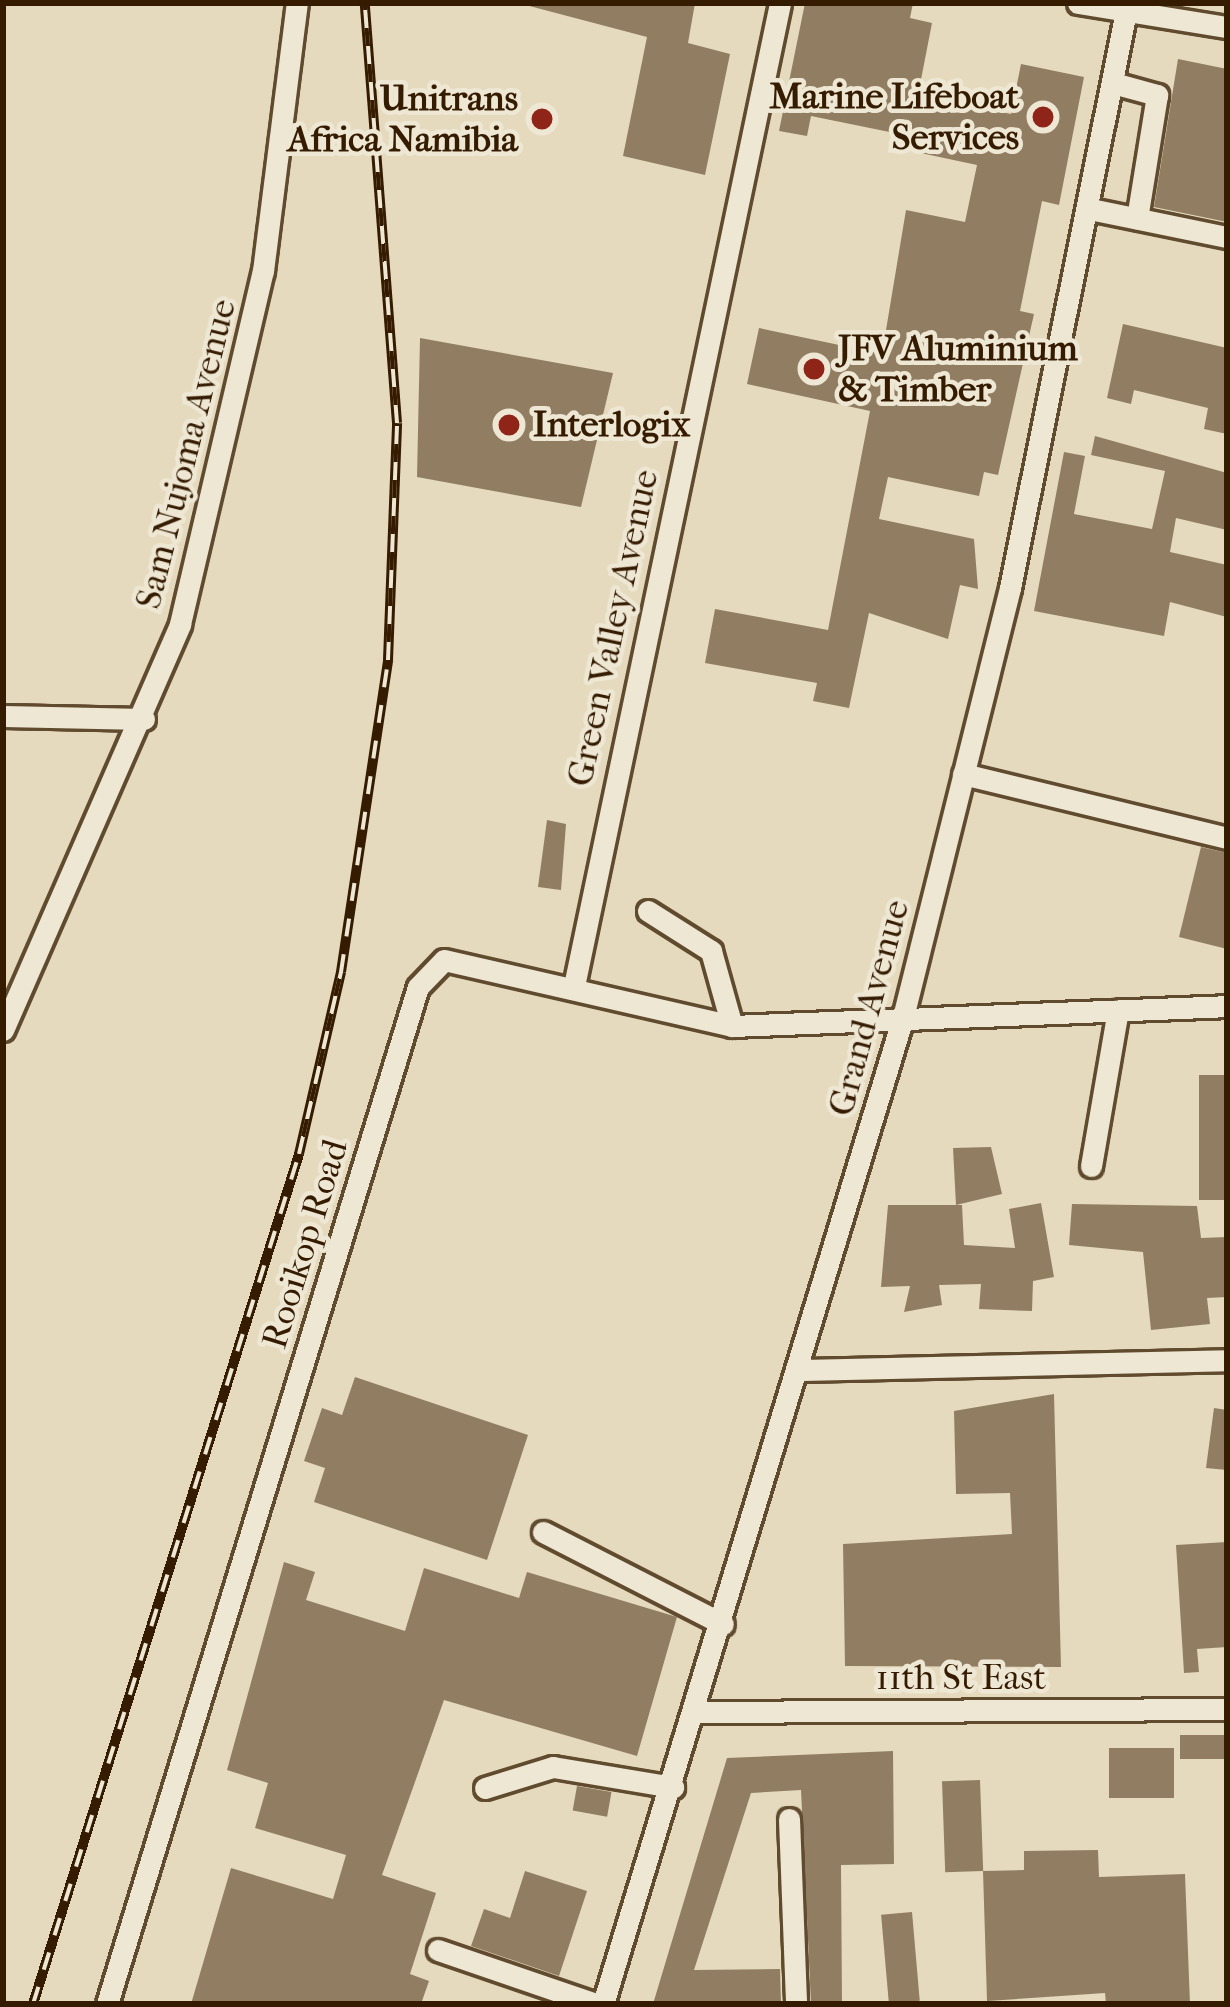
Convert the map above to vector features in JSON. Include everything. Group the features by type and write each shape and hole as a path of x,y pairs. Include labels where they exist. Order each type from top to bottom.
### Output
{"street":[{"name":"Sam Nujoma Avenue","path":"3,1030 144,719 221,477 263,271 297,3"},
{"name":"Green Valley Avenue","path":"574,986 780,3"},
{"path":"1078,3 1227,27"},
{"name":"Grand Avenue","path":"599,2004 724,1624 903,1017 963,774 1090,209 1126,11"},
{"path":"1113,82 1157,95 1137,218"},
{"path":"1090,209 1227,237"},
{"path":"3,716 144,719"},
{"path":"963,774 1227,838"},
{"path":"648,910 711,951 732,1026"},
{"name":"Rooikop Road","path":"107,2004 418,987 444,960 472,958 732,1026 1227,1006"},
{"path":"1091,1166 1118,1010"},
{"path":"802,1370 1227,1360"},
{"path":"543,1532 724,1624"},
{"name":"11th St East","path":"696,1712 1227,1709"},
{"path":"485,1788 554,1767 673,1787"},
{"path":"788,1819 796,2004"},
{"path":"438,1950 599,2004"}],"building":[{"path":"518,3 695,3 688,43 730,54 705,175 623,156 647,37"},
{"path":"805,3 913,3 910,18 932,23 918,95 1011,114 1021,64 1084,77 1059,205 1042,201 1020,311 1034,314 998,475 984,472 979,496 888,477 879,519 974,539 978,589 960,585 948,639 869,613 849,708 813,701 817,683 705,663 715,609 828,630 870,411 747,384 759,328 882,354 906,210 965,222 977,165 916,152 919,138 811,116 807,136 779,131"},
{"path":"1178,59 1227,69 1227,222 1154,207"},
{"path":"1123,324 1227,348 1227,434 1204,429 1208,408 1134,390 1131,404 1107,398"},
{"name":"Interlogix","path":"420,338 613,373 581,507 417,477"},
{"path":"1095,436 1227,473 1227,530 1176,518 1170,552 1227,565 1227,617 1170,602 1164,636 1034,611 1064,452 1085,456 1074,514 1152,529 1165,471 1091,455"},
{"path":"547,820 566,824 561,890 538,887"},
{"path":"1201,847 1227,853 1227,949 1179,937"},
{"path":"1199,1075 1227,1075 1227,1200 1199,1200"},
{"path":"991,1147 1002,1194 956,1205 953,1148"},
{"path":"1041,1203 1054,1277 1033,1281 1032,1311 979,1309 981,1284 939,1285 942,1305 904,1312 910,1286 881,1287 888,1205 962,1205 964,1245 1015,1248 1009,1209"},
{"path":"1072,1204 1197,1206 1201,1238 1227,1237 1227,1297 1207,1298 1210,1324 1151,1330 1143,1252 1069,1245"},
{"path":"355,1377 528,1435 487,1560 314,1502 325,1468 304,1461 322,1408 342,1415"},
{"path":"1054,1394 1061,1667 845,1666 843,1544 1012,1534 1010,1493 956,1494 954,1411"},
{"path":"1214,1408 1227,1410 1227,1470 1206,1468"},
{"path":"1227,1542 1227,1647 1197,1649 1199,1672 1184,1673 1176,1545"},
{"path":"284,1562 315,1572 306,1600 405,1631 424,1568 519,1598 527,1572 677,1617 637,1756 444,1700 382,1875 436,1893 410,1974 429,1981 421,2004 191,2004 231,1868 333,1899 346,1855 255,1828 268,1783 227,1770"},
{"path":"1180,1735 1227,1735 1227,1759 1180,1759"},
{"path":"1109,1748 1174,1748 1174,1798 1109,1798"},
{"path":"893,1751 894,1864 841,1865 842,2004 811,2004 801,1790 751,1793 694,1970 780,1969 781,2004 653,2004 727,1758"},
{"path":"980,1780 983,1871 945,1872 942,1781"},
{"path":"577,1786 611,1792 607,1817 573,1811"},
{"path":"1098,1850 1099,1877 1185,1874 1190,2004 1106,2004 1105,1993 987,2001 983,1871 1024,1870 1024,1851"},
{"path":"525,1871 587,1891 559,1976 471,1946 484,1909 510,1918"},
{"path":"912,1912 920,2001 889,2003 881,1915"}],"railway":[{"path":"33,2004 299,1154 341,972 388,660 397,423 365,3"}],"place":[{"name":"Marine Lifeboat Services","path":"1043,117"},
{"name":"Unitrans Africa Namibia","path":"542,119"},
{"name":"JFV Aluminium & Timber","path":"814,369"},
{"name":"Interlogix","path":"509,425"}]}
